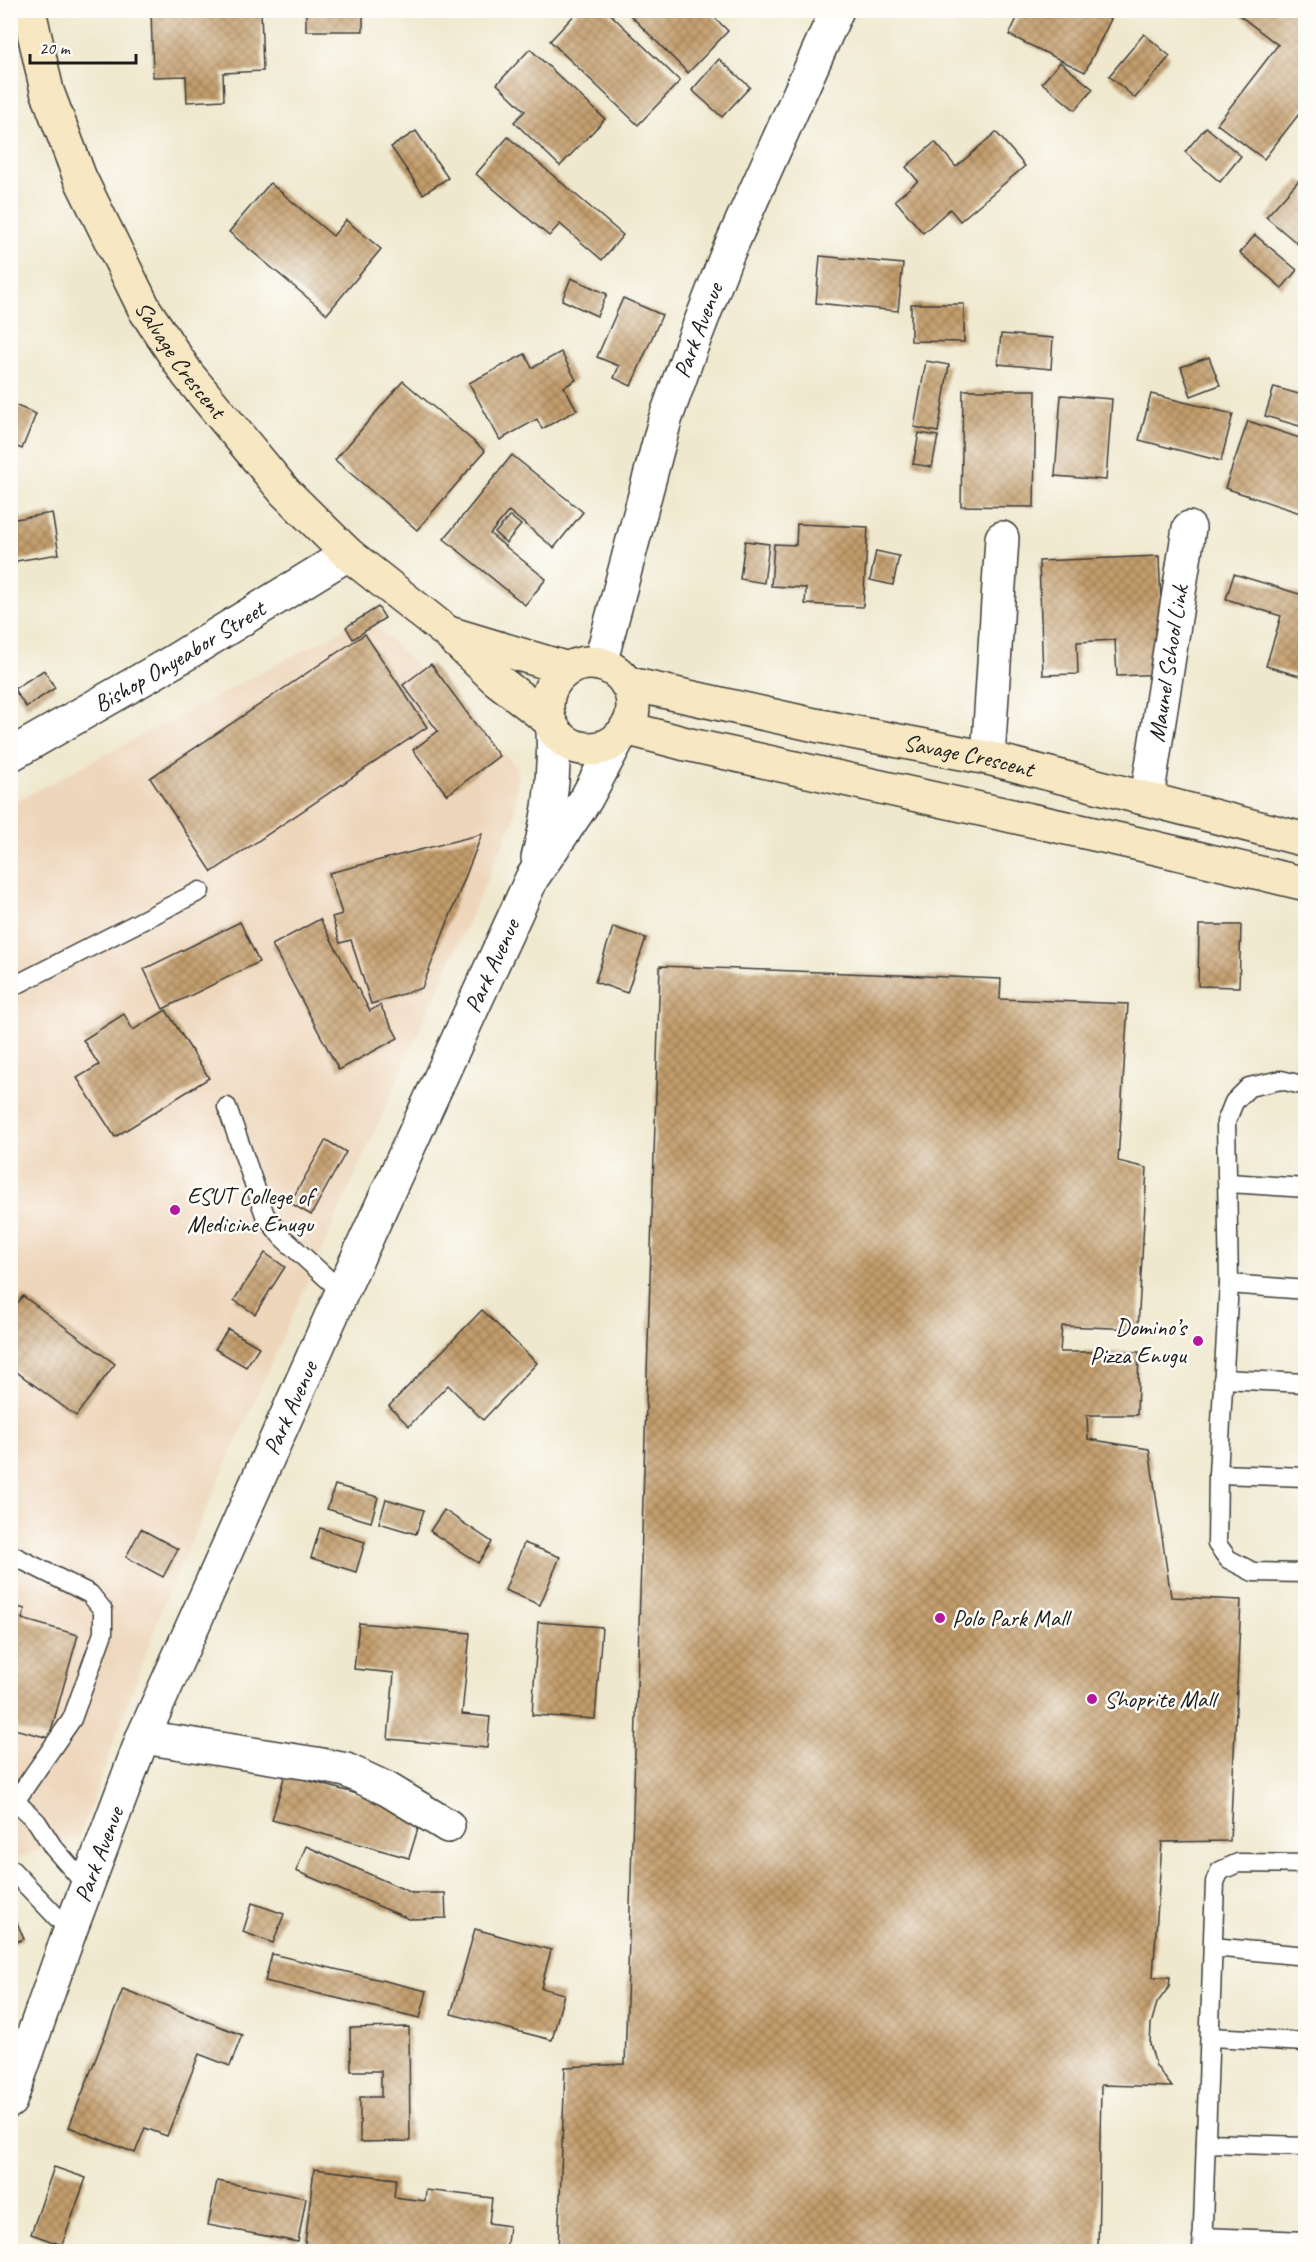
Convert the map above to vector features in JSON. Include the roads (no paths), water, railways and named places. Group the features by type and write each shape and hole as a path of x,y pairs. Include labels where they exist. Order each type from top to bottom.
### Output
{"main road":[{"name":"Salvage Crescent","path":"29,10 47,91 80,178 145,310 188,375 285,492 348,554 448,633 496,679 551,725"},
{"path":"448,633 568,669"},
{"path":"583,664 600,664 618,673 631,694 632,706 623,732 607,745 585,749 570,745 551,725 547,700 551,688 558,677 568,669 583,664"},
{"name":"Savage Crescent","path":"626,683 815,725 988,758 1305,840"},
{"path":"802,770 815,725"},
{"name":"Savage Crescent","path":"623,732 1139,844 1305,884"}],"street":[{"name":"Park Avenue","path":"600,664 665,420 690,350 726,257 837,10"},
{"name":"Maunel School Link","path":"1147,798 1189,528"},
{"path":"988,758 1002,538"},
{"name":"Bishop Onyeabor Street","path":"10,755 174,661 348,554"},
{"path":"532,878 548,815 554,753 551,725"},
{"name":"Park Avenue","path":"10,2101 70,1930 143,1737 342,1292 532,878 586,799 623,732"},
{"path":"143,1737 346,1770 387,1789 448,1826"}],"lane":[{"path":"10,988 200,891"},
{"path":"1305,1086 1281,1080 1249,1087 1234,1102 1226,1122 1229,1183 1228,1284 1218,1474 1217,1544 1228,1559 1253,1572 1305,1574"},
{"path":"227,1107 265,1215 282,1237 342,1292"},
{"path":"1229,1183 1305,1188"},
{"path":"1228,1284 1305,1290"},
{"path":"1223,1379 1305,1383"},
{"path":"1218,1474 1305,1477"},
{"path":"10,1554 90,1594 103,1610 103,1633 72,1719 13,1798 37,1822 53,1847 87,1886"},
{"path":"1305,1864 1238,1863 1220,1871 1215,1882 1202,2244 1305,2241"},
{"path":"10,1868 70,1930"},
{"path":"1213,1947 1305,1956"},
{"path":"1210,2037 1305,2042"},
{"path":"1206,2143 1305,2146"}],"place":[{"name":"ESUT College of Medicine Enugu","path":"175,1210"},
{"name":"Domino’s Pizza Enugu","path":"1198,1341"},
{"name":"Polo Park Mall","path":"940,1618"},
{"name":"Shoprite Mall","path":"1092,1699"}]}
